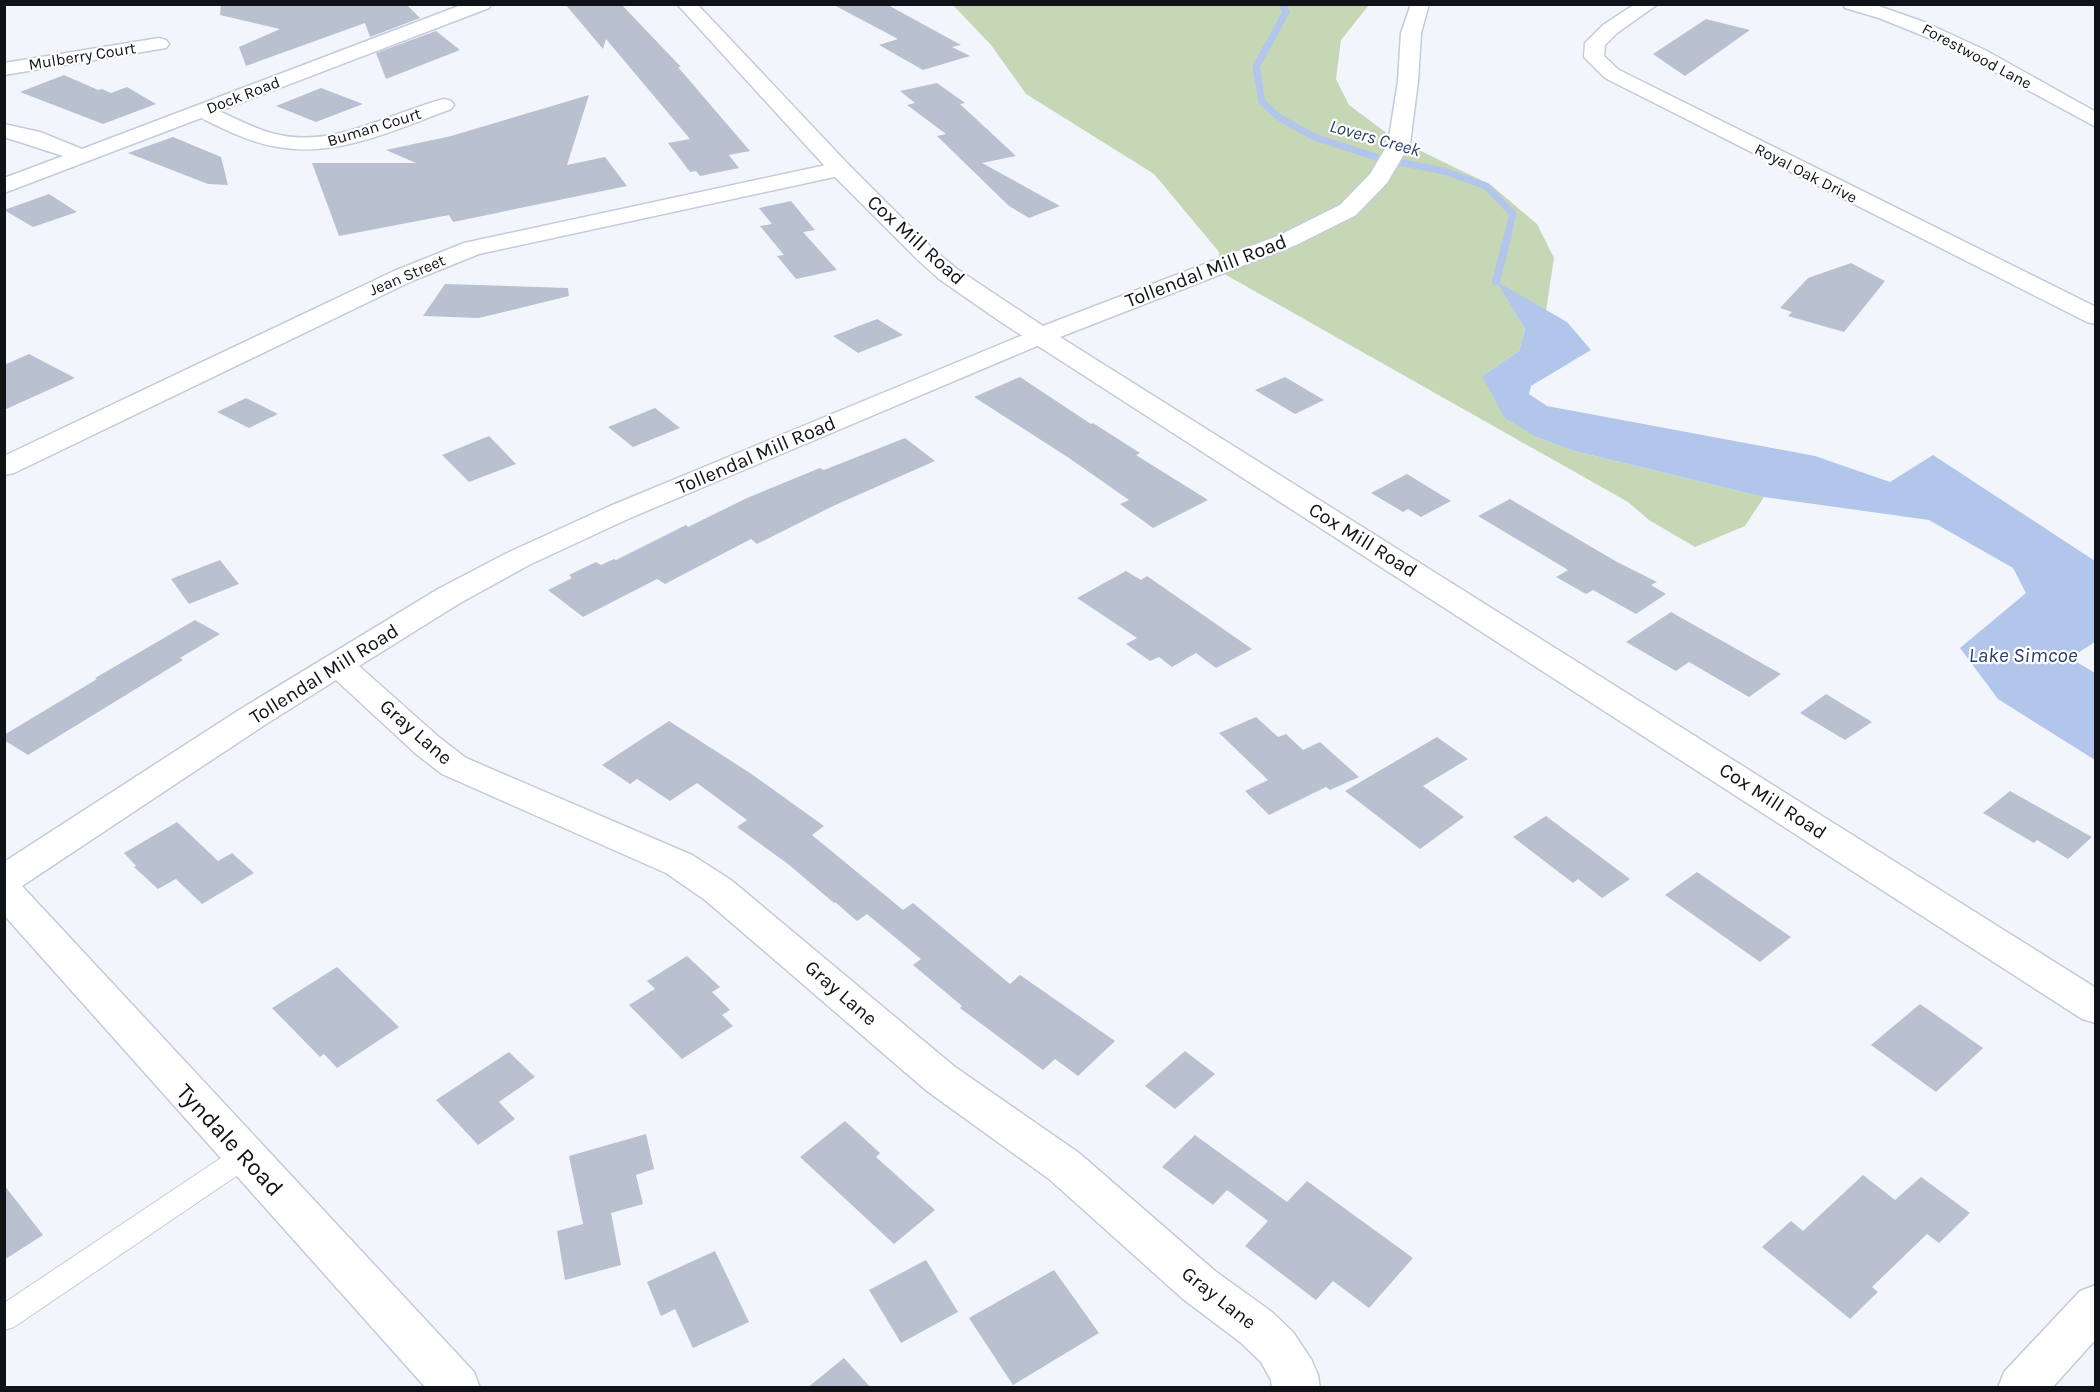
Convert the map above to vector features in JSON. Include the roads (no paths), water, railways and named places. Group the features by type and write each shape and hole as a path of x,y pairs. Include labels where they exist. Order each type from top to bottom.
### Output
{"street":[{"name":"Dock Road","path":"4,186 482,4"},
{"name":"Cox Mill Road","path":"686,4 904,235 948,274 1040,336 2096,1008"},
{"name":"Tollendal Mill Road","path":"4,880 338,664 449,596 518,559 620,512 1040,336 1288,240 1348,210 1379,178 1399,144 1408,81 1411,33 1420,4"},
{"name":"Royal Oak Drive","path":"1649,4 1610,29 1594,43 1594,57 1603,68 2096,317"},
{"name":"Forestwood Lane","path":"1852,4 1894,16 1956,41 2096,121"},
{"name":"Mulberry Court","path":"4,69 159,44"},
{"name":"Buman Court","path":"201,111 276,140 306,143 337,140 444,105"},
{"path":"4,130 32,137 82,156"},
{"name":"Jean Street","path":"4,467 403,276 472,248 840,169"},
{"name":"Gray Lane","path":"338,664 428,746 454,766 679,864 718,890 941,1079 1064,1166 1199,1285 1256,1327 1277,1347 1293,1375 1296,1388"},
{"name":"Tyndale Road","path":"4,890 457,1388"},
{"path":"2020,1388 2096,1306"}],"lane":[{"path":"4,1318 245,1156"}],"water":[{"name":"Lake Simcoe","path":"1496,281 1567,322 1591,350 1531,386 1529,394 1547,406 1815,456 1890,482 1933,455 2095,561 2095,642 2070,658 2095,673 2095,760 1998,699 1960,648 2026,593 2013,568 1929,520 1764,497 1574,451 1536,437 1504,417 1482,376 1519,351 1525,329"}],"waterway":[{"name":"Lovers Creek","path":"1282,4 1286,12 1256,67 1262,102 1277,116 1314,137 1379,158 1444,171 1486,186 1513,214 1507,237"},
{"name":"Lovers Creek","path":"1496,281 1508,235"}]}
